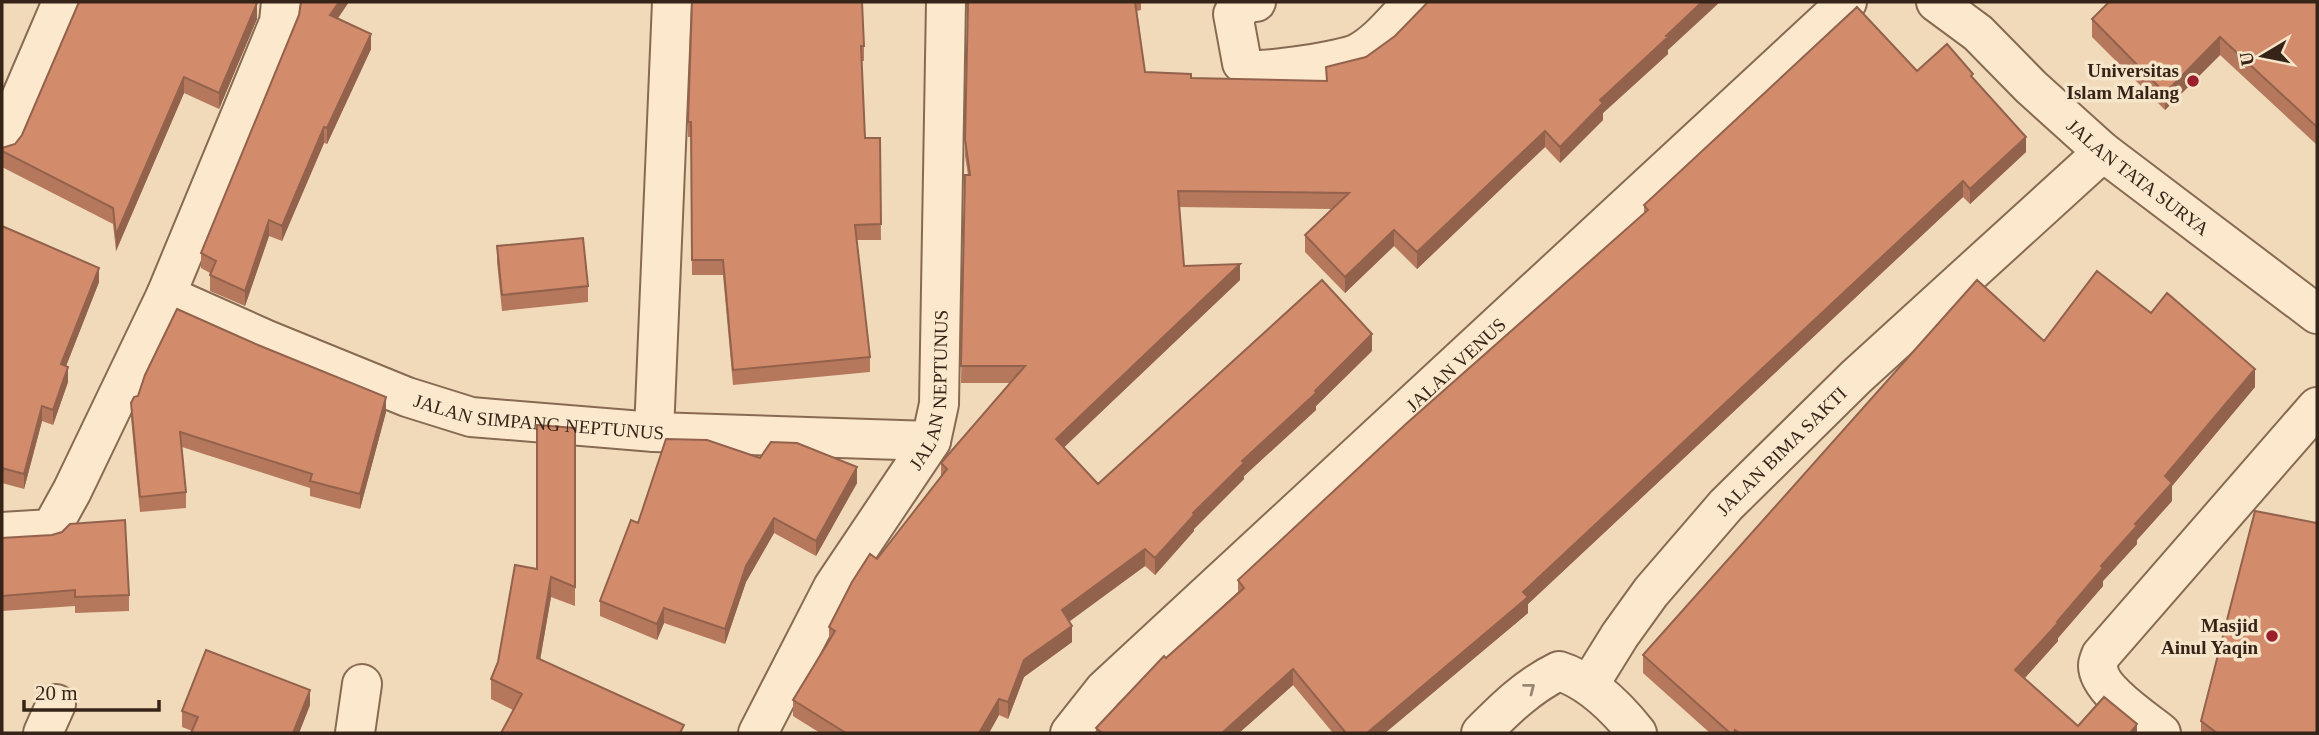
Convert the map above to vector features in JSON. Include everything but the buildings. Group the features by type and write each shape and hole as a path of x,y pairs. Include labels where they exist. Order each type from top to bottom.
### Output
{"street":[{"path":"2,142 62,2"},
{"path":"2,532 51,529 72,491 166,295 279,22 281,2"},
{"path":"654,432 672,2"},
{"name":"JALAN NEPTUNUS","path":"758,733 833,587 931,442 939,404 946,2"},
{"path":"1256,2 1248,3 1233,14 1242,63 1249,69 1259,70 1324,62 1356,54 1374,41 1413,2"},
{"name":"JALAN VENUS","path":"1070,733 1104,690 1847,2"},
{"name":"JALAN TATA SURYA","path":"1936,2 1978,33 2031,87 2103,152 2317,314"},
{"name":"JALAN BIMA SAKTI","path":"1589,685 1620,635 1651,593 1726,505 1856,377 2103,152"},
{"name":"JALAN SIMPANG NEPTUNUS","path":"166,295 407,397 471,417 654,432 931,442"},
{"path":"2161,733 2113,694 2100,676 2098,666 2101,655 2317,407"},
{"path":"1481,733 1527,689 1559,671 1589,685 1628,729"},
{"path":"355,733 362,684"}],"place":[{"name":"Universitas Islam Malang","path":"2193,81"},
{"name":"Masjid Ainul Yaqin","path":"2272,636"}]}
